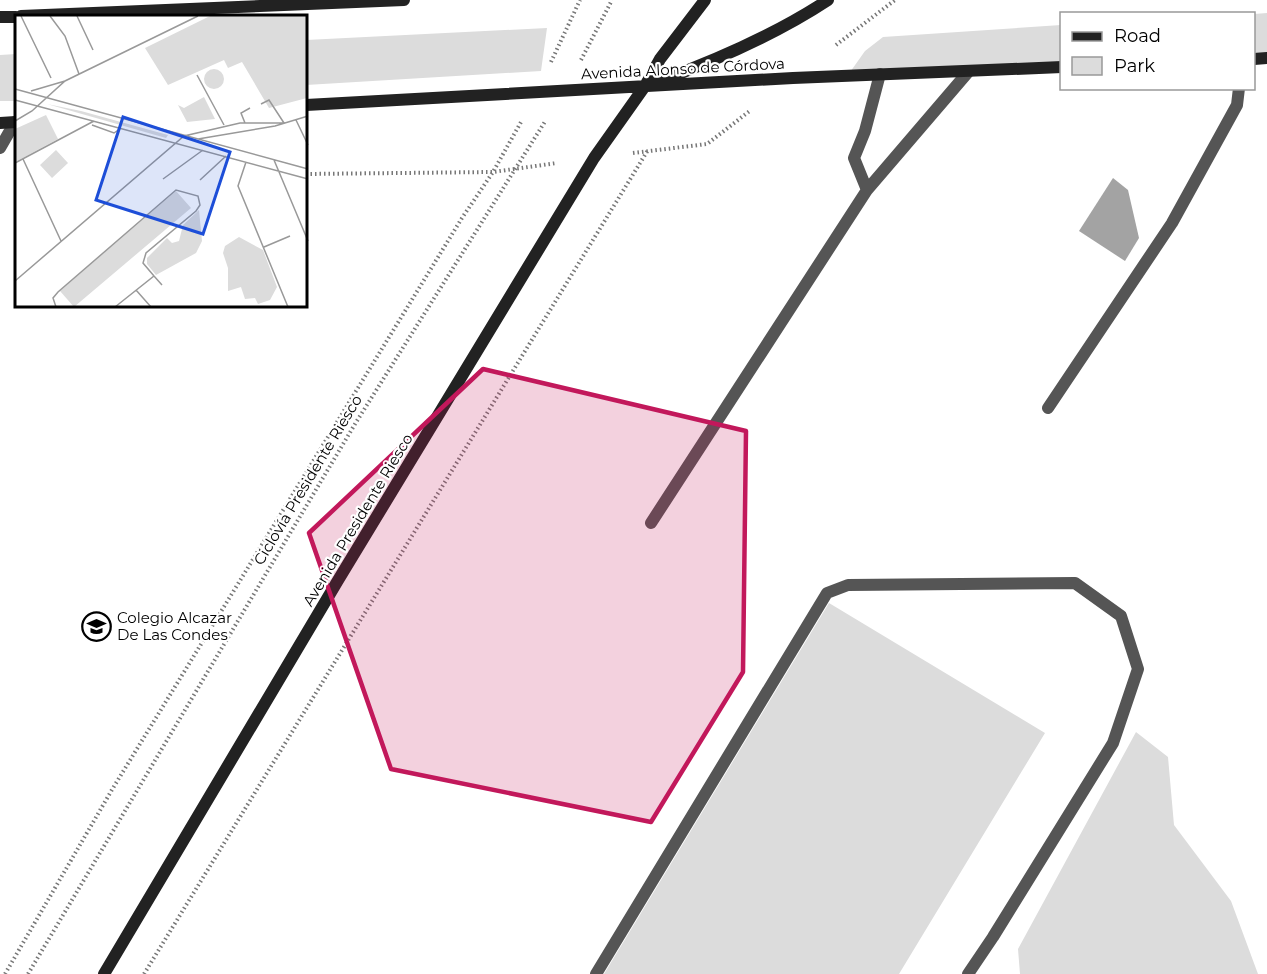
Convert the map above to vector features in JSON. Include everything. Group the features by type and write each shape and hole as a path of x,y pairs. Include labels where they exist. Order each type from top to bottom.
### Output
{"main road":[{"path":"64,15 404,0"},
{"name":"Avenida Presidente Riesco","path":"104,974 337,582 594,158 645,86 660,59 705,0"},
{"path":"645,86 701,66 756,42 828,0"},
{"name":"Avenida Alonso de Córdova","path":"308,105 880,74 1060,67"},
{"path":"0,123 15,122"}],"lane":[{"path":"651,523 867,190 969,71"},
{"path":"867,190 854,158 865,131 880,74"},
{"path":"1048,408 1172,223 1237,105 1239,90"},
{"path":"0,148 15,124"},
{"path":"596,974 827,593 848,585 1075,583 1121,616 1138,669 1113,743 968,974"}],"path":[{"path":"5,974 119,778 462,218 493,172 538,92 580,0"},
{"name":"Ciclovía Presidente Riesco","path":"28,974 355,424 513,170 566,90 612,0"},
{"path":"308,174 493,172 707,144"},
{"path":"144,974 648,150"}],"highlighted area":[{"path":"483,369 746,431 743,672 651,822 391,769 309,533"}],"green space":[{"path":"1267,13 1267,53 1255,54 1255,14"},
{"path":"1060,25 1060,64 848,75 865,51 883,37"},
{"path":"547,28 541,71 308,85 308,40"},
{"path":"15,54 15,101 0,101 0,55"},
{"path":"829,603 1045,733 899,974 604,974"},
{"path":"1136,732 1168,757 1174,825 1231,901 1258,974 1020,974 1018,949"}],"shaded area":[{"path":"1113,178 1128,190 1139,238 1125,261 1079,231"}],"place":[{"name":"Colegio Alcazar De Las Condes","path":"96,627"}]}
